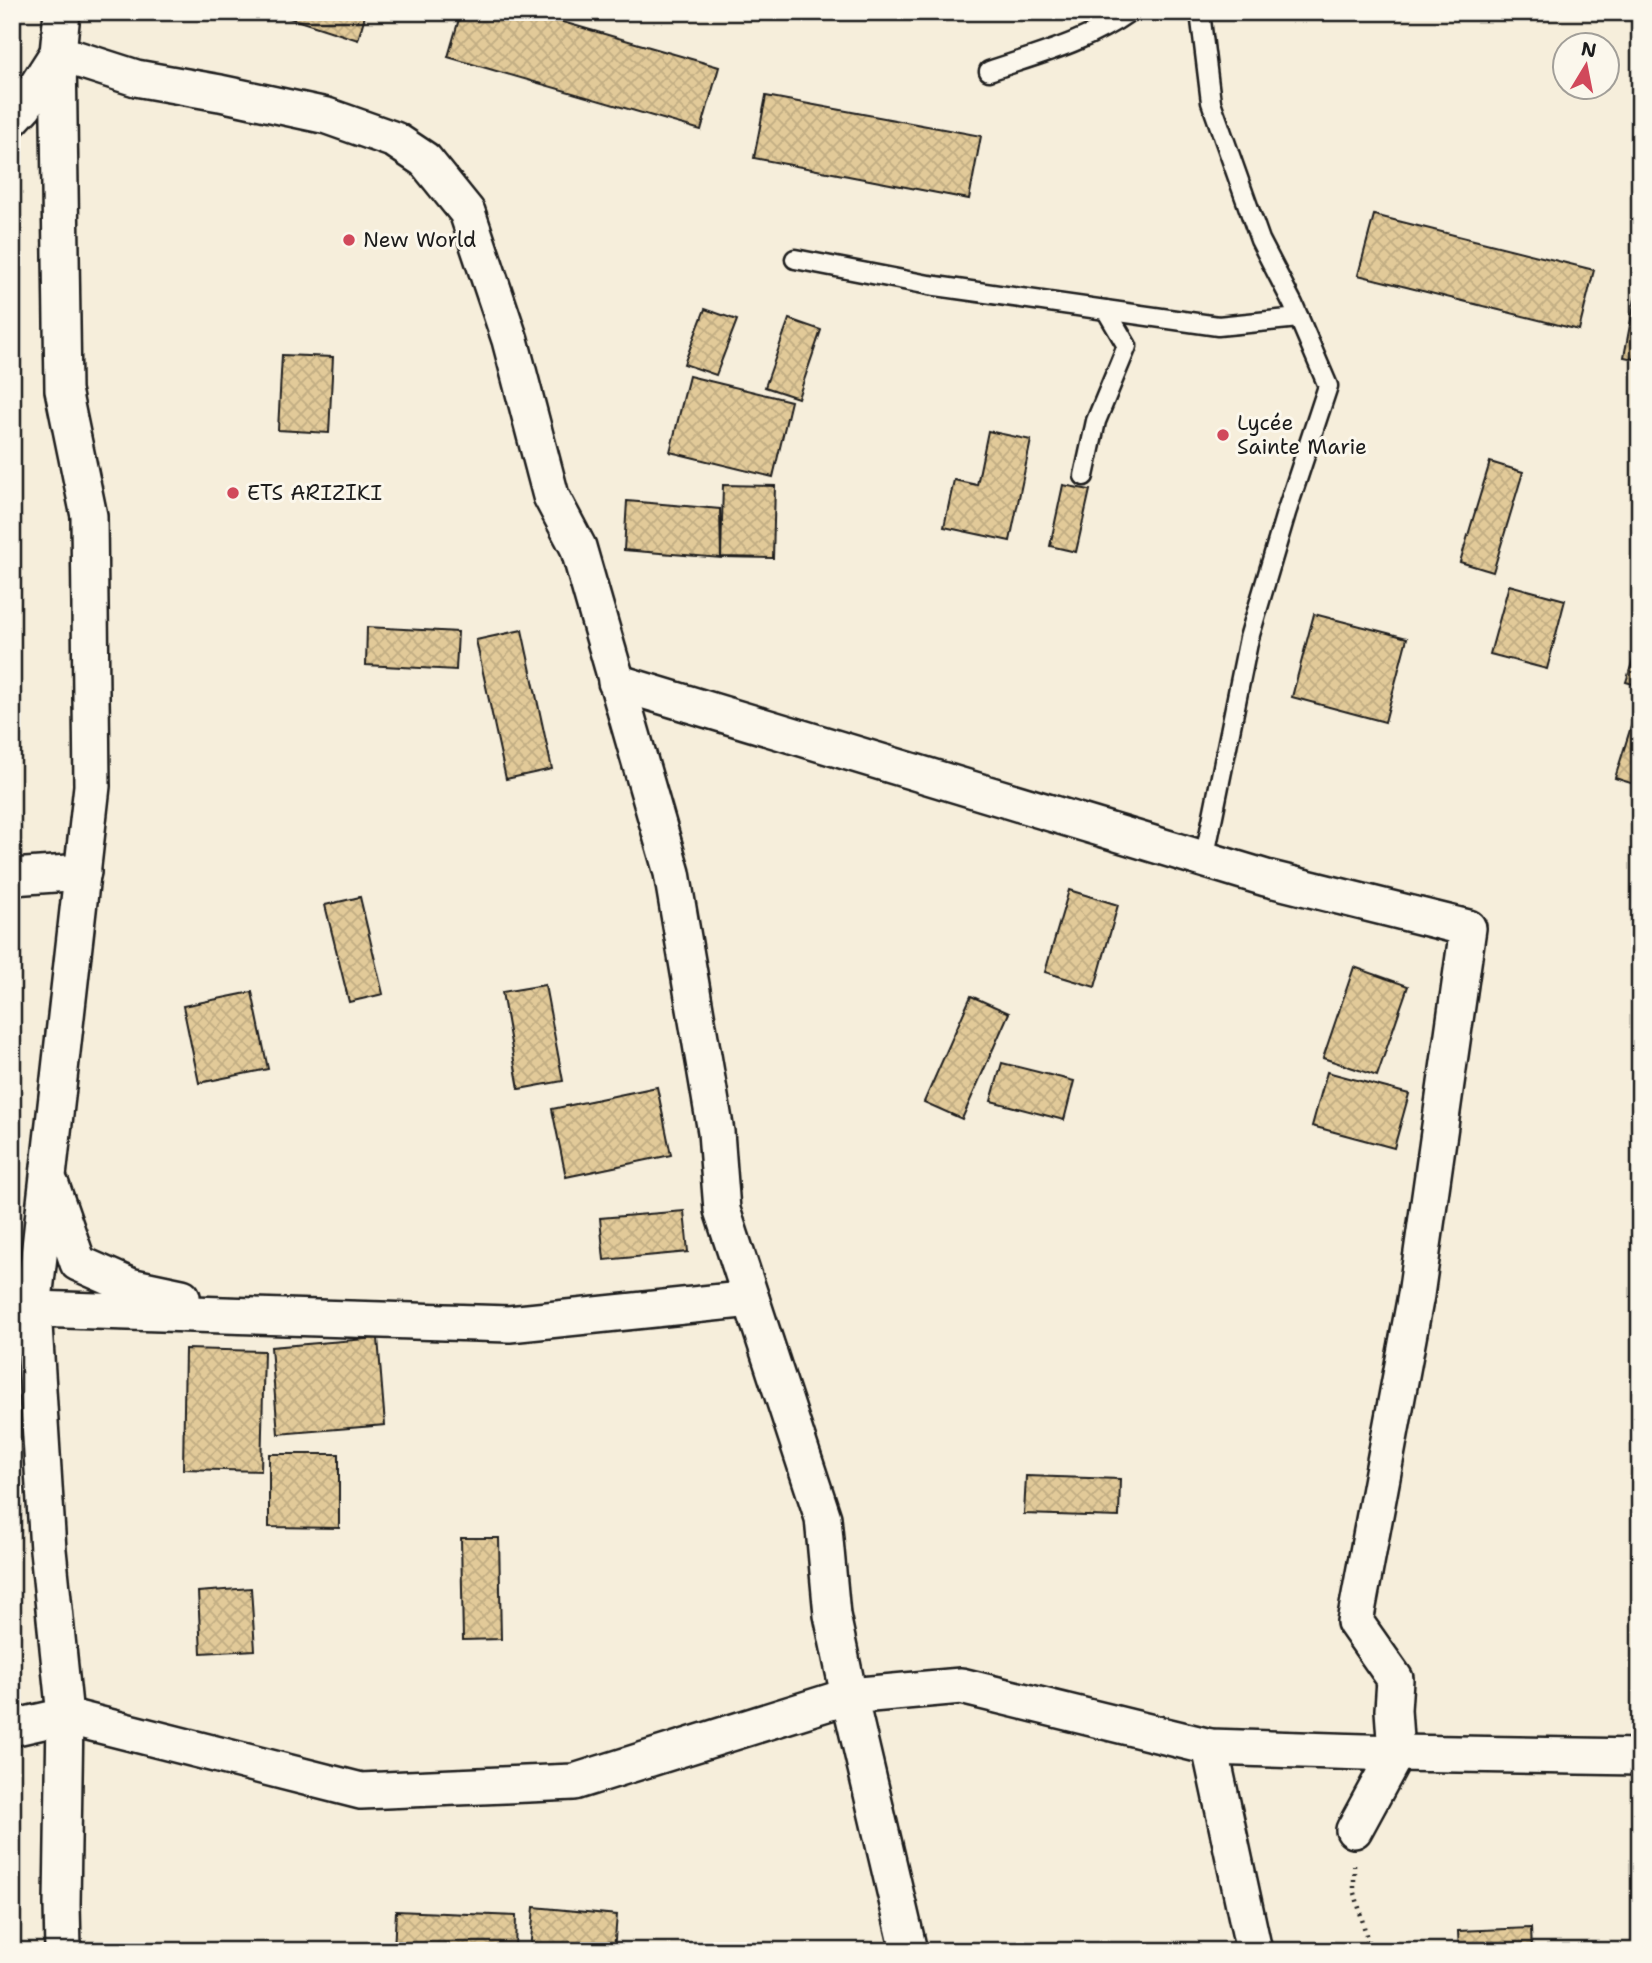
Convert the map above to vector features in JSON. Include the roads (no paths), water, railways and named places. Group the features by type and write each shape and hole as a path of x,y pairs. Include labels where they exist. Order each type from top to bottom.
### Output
{"street":[{"path":"62,12 58,53 63,390 89,516 92,786 48,1175 23,1310 65,1716 63,1951"},
{"path":"12,119 24,106 58,53"},
{"path":"58,53 136,78 327,116 395,140 425,160 467,212 510,341 551,496 578,547 672,873 716,1132 722,1210 823,1518 832,1615 909,1951"},
{"path":"616,682 1266,878 1468,928 1416,1295 1355,1622 1395,1679 1393,1710 1396,1754 1354,1830"},
{"path":"12,877 83,872"},
{"path":"48,1175 78,1263 130,1286 275,1316"},
{"path":"23,1310 509,1324 751,1299"},
{"path":"12,1728 65,1716 361,1791 574,1782 849,1696 961,1686 1210,1747 1396,1754 1640,1757"},
{"path":"1210,1747 1254,1951"}],"lane":[{"path":"989,71 1065,46 1129,12"},
{"path":"1200,12 1211,102 1260,240 1299,318 1328,386 1249,638 1204,860"},
{"path":"794,259 929,285 1218,326 1299,318"},
{"path":"1084,476 1096,421 1127,346 1106,310"}],"place":[{"name":"New World","path":"349,240"},
{"name":"Lycée Sainte Marie","path":"1223,435"},
{"name":"ETS ARIZIKI","path":"233,493"}]}
